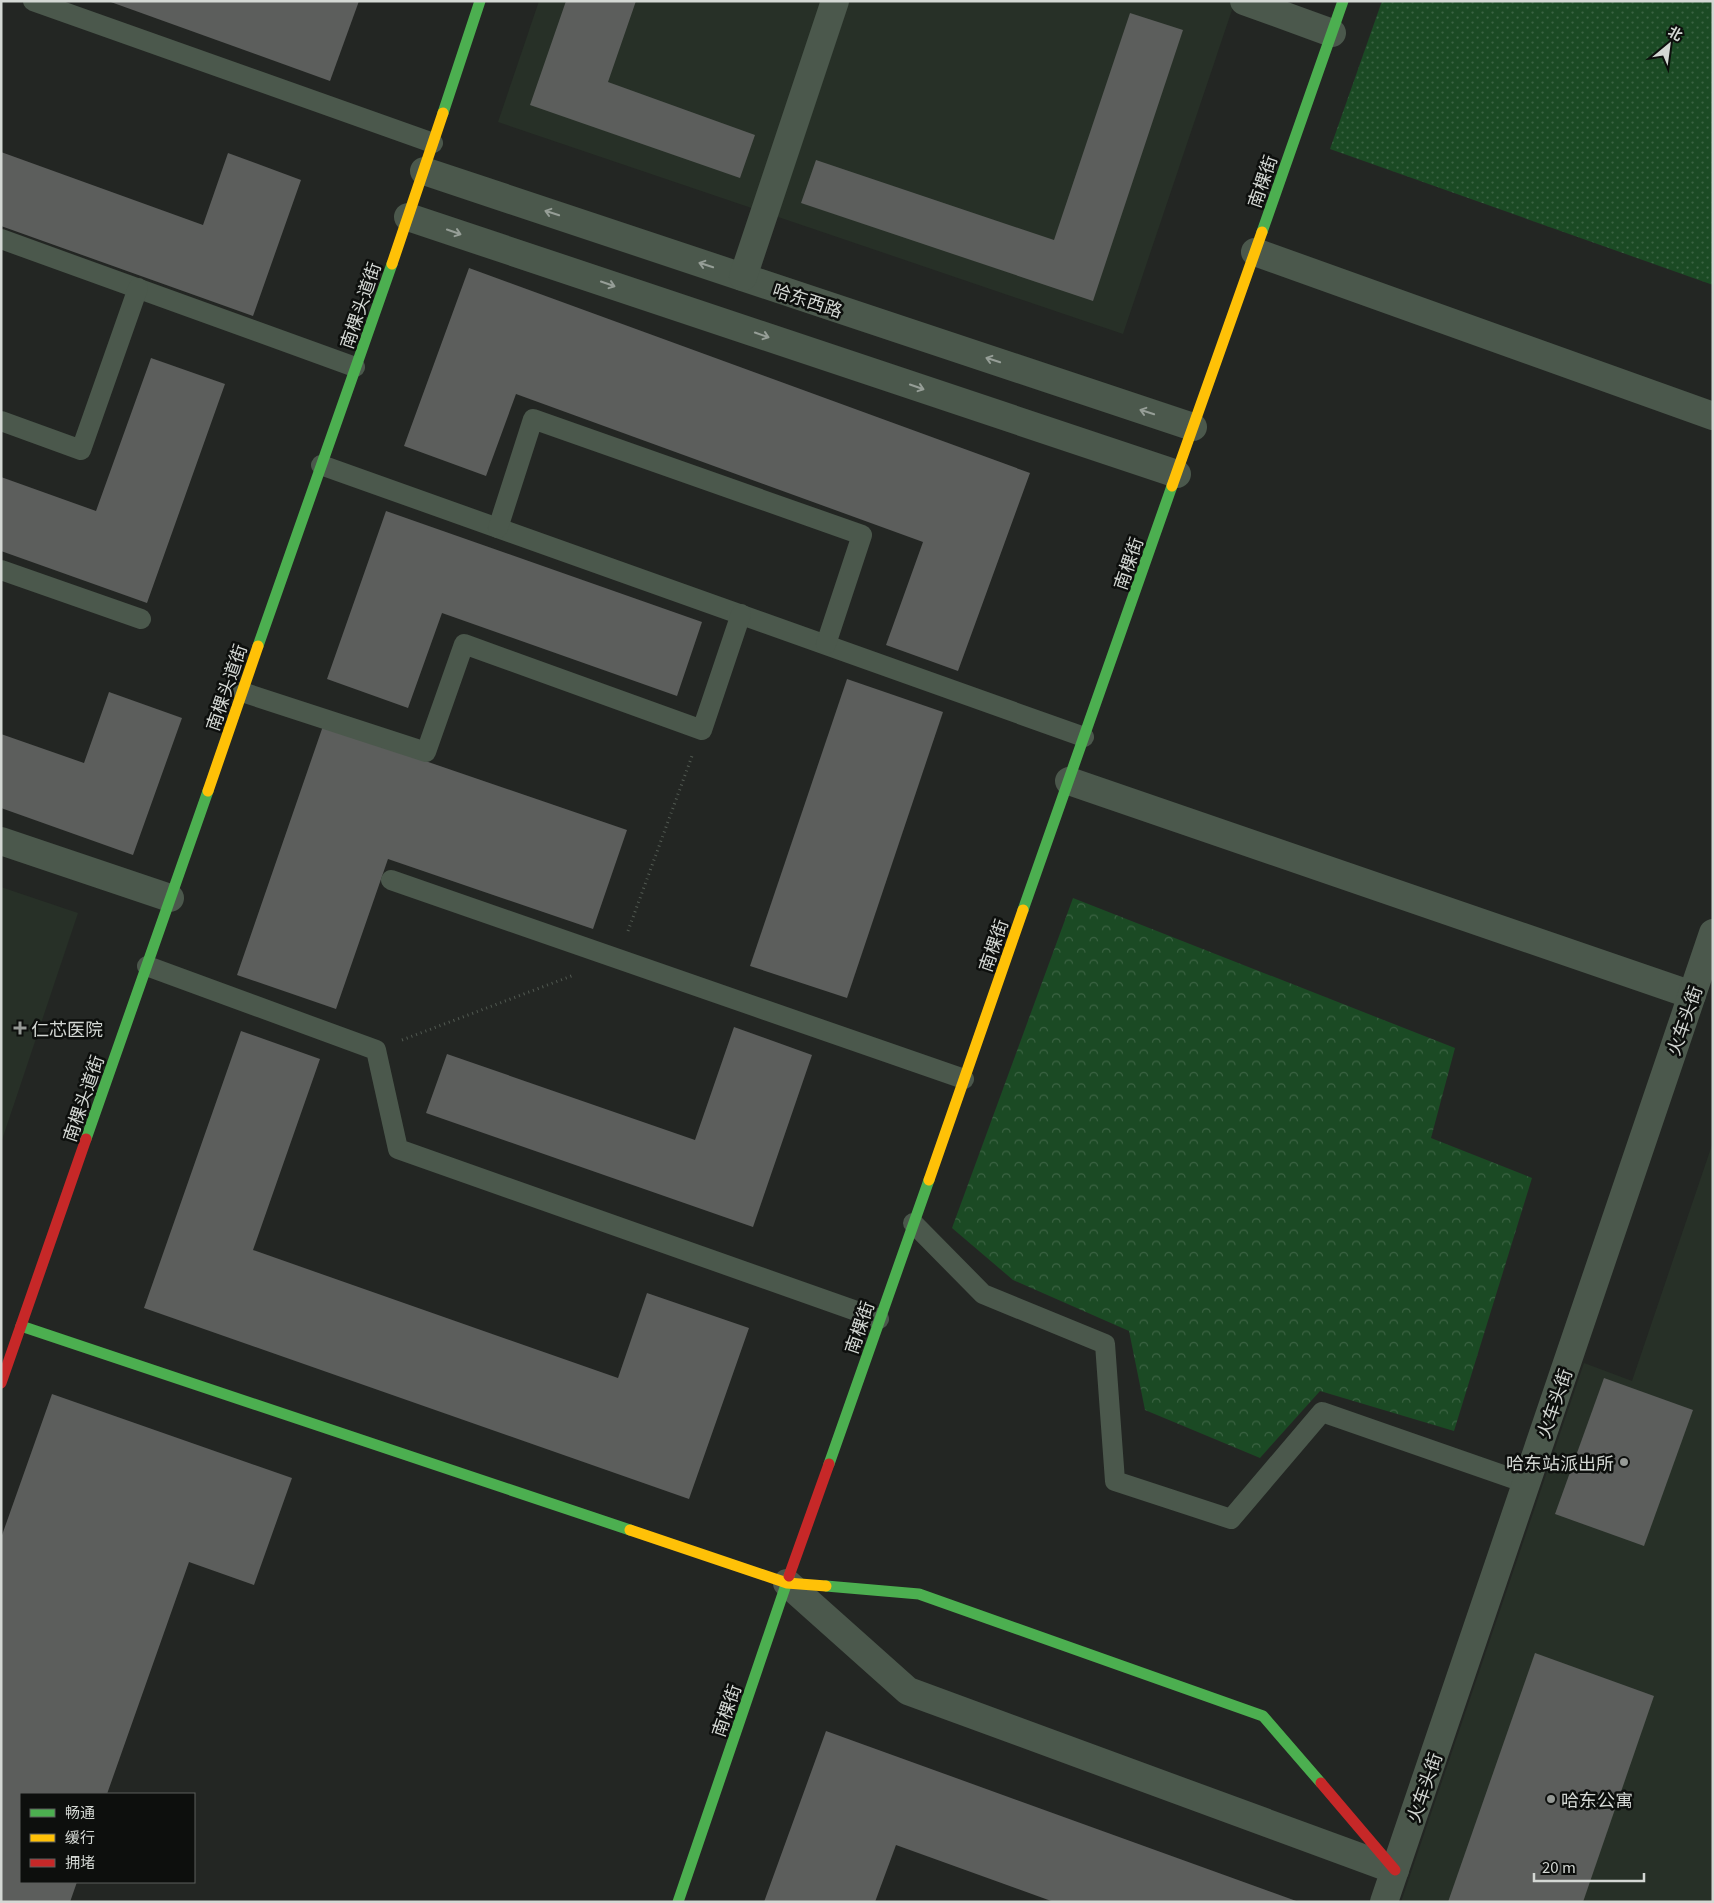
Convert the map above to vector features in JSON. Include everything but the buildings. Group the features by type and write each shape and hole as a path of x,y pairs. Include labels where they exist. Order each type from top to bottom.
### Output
{"street":[{"name":"南棵头道街","path":"1,1384 424,170 480,1"},
{"path":"742,277 835,1"},
{"path":"1244,1 1332,32"},
{"name":"南棵街","path":"678,1902 879,1319 1344,1"},
{"name":"哈东西路","path":"424,170 1193,427"},
{"path":"408,216 1177,474"},
{"path":"1255,252 1713,416"},
{"path":"1069,781 1692,995"},
{"path":"1,841 170,898"},
{"name":"火车头街","path":"1384,1902 1713,933"},
{"path":"21,1326 787,1583 919,1594 1263,1716 1395,1870"},
{"path":"787,1583 908,1691 1395,1870"}],"lane":[{"path":"33,1 433,143"},
{"path":"1,239 355,367"},
{"path":"1,421 82,450 138,288"},
{"path":"498,528 533,420 862,535 826,644"},
{"path":"321,465 1084,737"},
{"path":"1,570 141,620"},
{"path":"242,692 426,752 464,644 702,730 741,614"},
{"path":"391,880 964,1079"},
{"path":"146,966 376,1050 398,1149 879,1319"},
{"path":"913,1223 983,1294 1104,1344 1115,1480 1231,1519 1322,1412 1526,1483"}],"shaded area":[{"path":"539,1 1235,1 1123,334 498,122"},
{"name":"仁芯医院","path":"1,887 78,913 1,1143"},
{"path":"1713,1142 1713,1902 1401,1902 1584,1363 1632,1381"}],"green space":[{"path":"1382,1 1713,1 1713,285 1330,149"},
{"path":"1073,898 1455,1048 1431,1138 1532,1178 1454,1431 1320,1391 1260,1458 1145,1410 1129,1331 1013,1280 952,1228"}],"traffic: fast":[{"path":"443,113 480,1"},
{"path":"1262,232 1343,1"},
{"path":"258,646 392,264"},
{"path":"1023,910 1172,486"},
{"path":"86,1139 208,791"},
{"path":"829,1464 929,1180"},
{"path":"21,1326 630,1530"},
{"path":"678,1902 789,1576"},
{"path":"826,1586 919,1594 1263,1716 1321,1783"}],"traffic: slow":[{"path":"392,264 443,113"},
{"path":"1172,486 1262,232"},
{"path":"208,791 258,646"},
{"path":"929,1180 1023,910"},
{"path":"630,1530 787,1583 826,1586"}],"traffic: jam":[{"path":"1,1383 86,1139"},
{"path":"789,1576 829,1464"},
{"path":"1321,1783 1395,1870"}],"place":[{"name":"仁芯医院","path":"20,1028"},
{"name":"哈东站派出所","path":"1624,1462"},
{"name":"哈东公寓","path":"1551,1799"}]}
